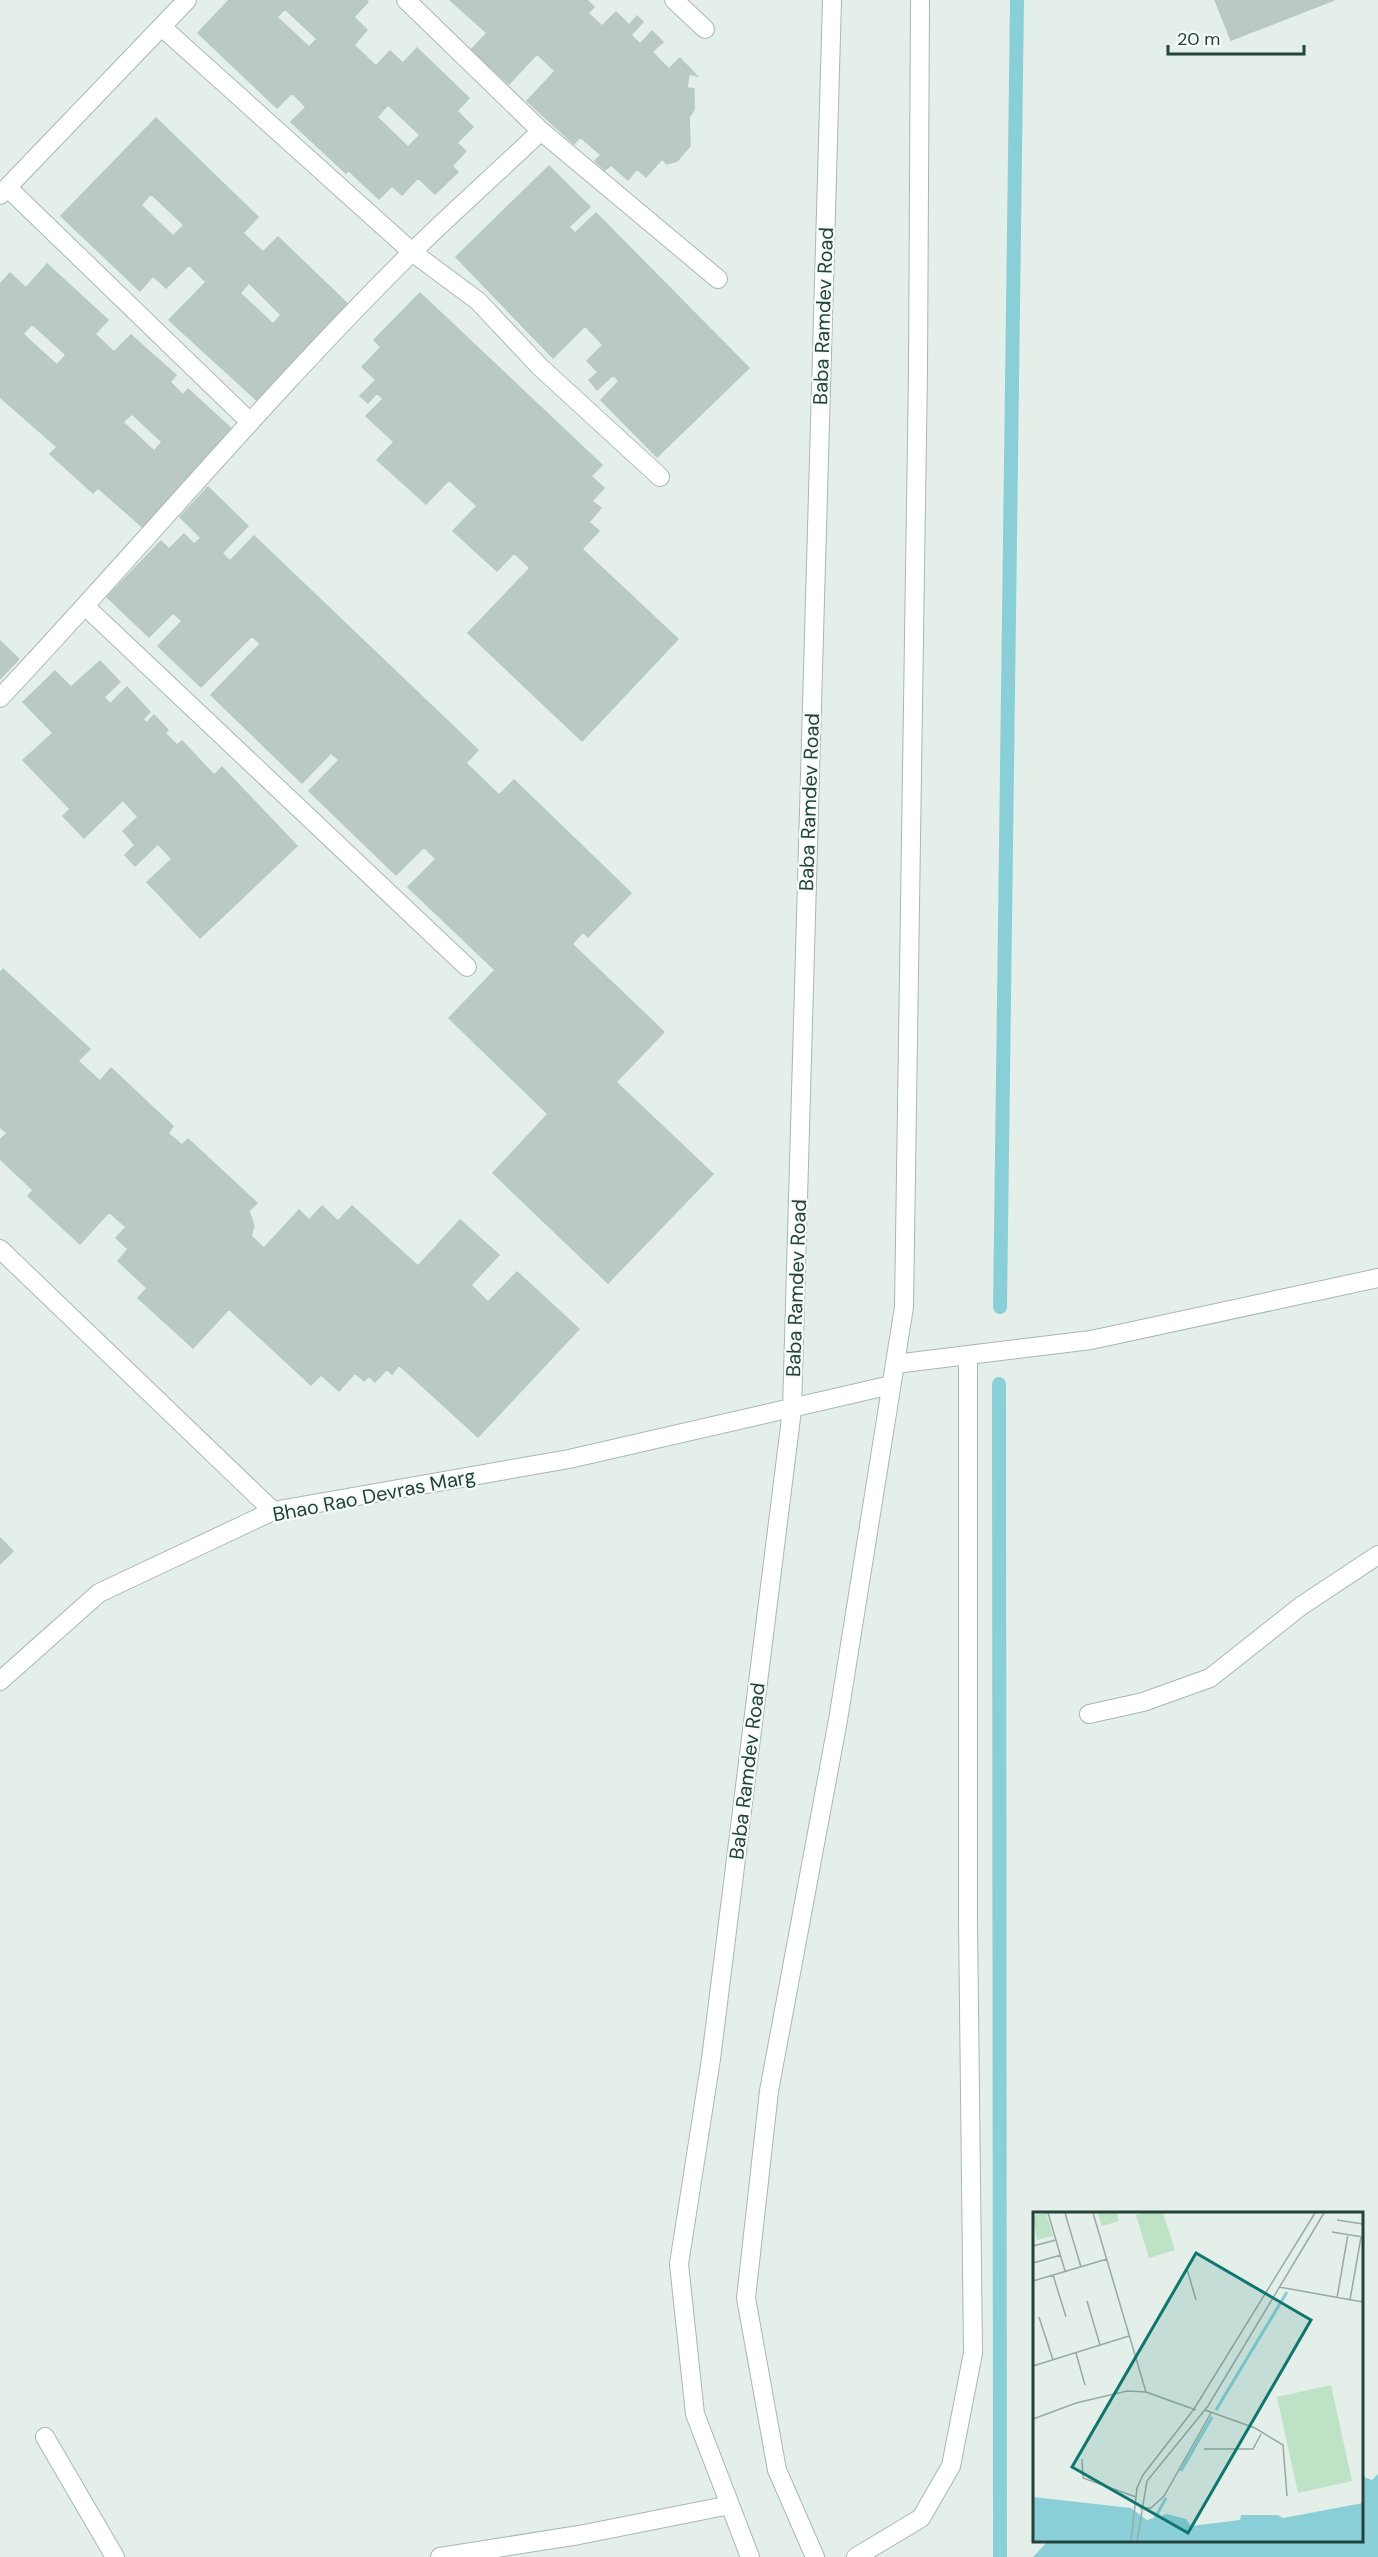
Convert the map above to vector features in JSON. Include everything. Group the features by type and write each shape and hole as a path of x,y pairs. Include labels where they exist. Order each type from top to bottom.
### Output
{"street":[{"path":"187,0 163,28 4,191 250,422"},
{"path":"406,0 541,131 718,279"},
{"path":"674,0 705,29"},
{"name":"Baba Ramdev Road","path":"750,2557 695,2414 680,2264 711,2059 792,1410 832,0"},
{"path":"815,2557 777,2470 746,2298 768,2091 838,1720 904,1307 918,370 920,0"},
{"path":"163,28 412,252 478,301 539,366 660,477"},
{"path":"0,698 86,607 250,422 412,252 541,131"},
{"path":"86,607 467,967"},
{"path":"0,1249 273,1511"},
{"path":"895,1364 1091,1340 1378,1278"},
{"path":"856,2557 921,2518 951,2466 973,2353 968,1920 968,1355"},
{"name":"Bhao Rao Devras Marg","path":"0,1681 99,1593 273,1511 569,1459 748,1417 792,1410 852,1392 891,1385"},
{"path":"1089,1714 1143,1702 1210,1678 1301,1606 1378,1555"},
{"path":"45,2437 115,2557"},
{"path":"440,2557 579,2535 730,2505"}],"water":[{"path":"1378,2474 1378,2557 1033,2557 1047,2542 1363,2542 1363,2476 1372,2480"}],"building":[{"path":"229,0 366,0 368,2 354,17 367,30 354,45 376,66 390,51 403,63 417,48 469,98 457,111 473,127 457,143 466,151 452,166 458,172 435,194 418,178 402,195 392,186 379,199 348,170 346,173 291,122 306,107 292,93 277,108 198,33","holes":["285,9 317,39 309,47 277,17","388,105 420,135 408,147 377,117"]},
{"path":"450,0 587,0 594,7 588,13 602,26 616,12 629,25 637,16 643,22 631,35 640,44 652,31 663,42 652,52 669,69 680,58 697,76 689,74 687,88 694,89 694,110 689,117 690,146 677,161 667,164 662,159 646,177 637,169 628,180 611,165 605,170 595,161 601,155 580,137 574,144 527,101 555,71 537,54 509,84 471,50 487,33"},
{"path":"1215,0 1334,0 1231,40"},
{"path":"156,118 258,217 243,233 263,252 278,237 355,311 263,406 169,320 206,282 189,265 166,288 153,276 140,291 61,216","holes":["151,194 184,225 173,236 141,205","249,283 281,315 273,324 240,293"]},
{"path":"549,166 590,207 569,227 575,233 596,213 749,368 657,457 601,400 619,381 613,375 597,390 589,380 598,372 587,361 603,345 585,326 553,358 456,257"},
{"path":"47,264 108,320 95,334 114,352 131,335 176,375 170,382 183,395 188,389 236,433 146,530 98,488 93,493 50,454 57,447 0,397 0,284 10,273 26,288","holes":["32,324 66,355 57,365 23,334","132,414 162,442 154,451 123,422"]},
{"path":"420,293 602,465 591,476 604,488 592,501 601,508 589,522 599,531 582,549 678,639 582,741 468,633 530,568 514,553 497,571 453,531 477,506 449,480 426,504 377,460 394,442 366,416 383,399 377,393 368,403 360,396 376,380 362,367 381,347 374,340"},
{"path":"208,487 248,526 222,553 230,561 254,536 478,750 466,763 499,795 514,780 631,893 588,937 583,932 572,944 664,1032 616,1082 713,1174 608,1283 493,1173 548,1114 449,1018 495,970 408,887 436,859 424,847 396,875 309,791 339,760 331,753 302,783 211,695 260,644 252,636 201,687 158,646 182,621 173,613 149,637 107,597 161,541 169,549 184,534 194,544 201,538 180,517"},
{"path":"0,641 19,659 0,679"},
{"path":"100,661 120,682 104,697 110,704 127,687 150,712 143,719 147,723 154,715 168,730 165,733 177,745 182,741 214,775 222,767 297,846 200,938 147,882 172,859 158,844 135,866 125,855 135,845 123,831 138,817 123,800 84,838 63,816 70,809 23,760 53,733 23,702 55,671 71,687"},
{"path":"3,969 90,1049 78,1061 100,1081 111,1068 173,1126 168,1133 182,1145 188,1139 257,1203 249,1211 254,1226 251,1236 264,1248 299,1210 309,1220 322,1206 338,1221 352,1206 418,1266 460,1220 499,1255 471,1285 488,1302 517,1272 579,1329 478,1437 399,1365 392,1374 387,1369 375,1382 369,1376 364,1381 355,1373 339,1391 321,1375 311,1385 229,1309 193,1348 138,1298 147,1288 118,1261 128,1249 116,1238 126,1227 109,1212 80,1244 28,1196 33,1190 0,1159 0,1140 7,1133 0,1127 0,973"},
{"path":"0,1538 13,1551 0,1564"}],"waterway":[{"path":"1000,1307 1017,0"},
{"path":"999,1384 1000,2557"}]}
